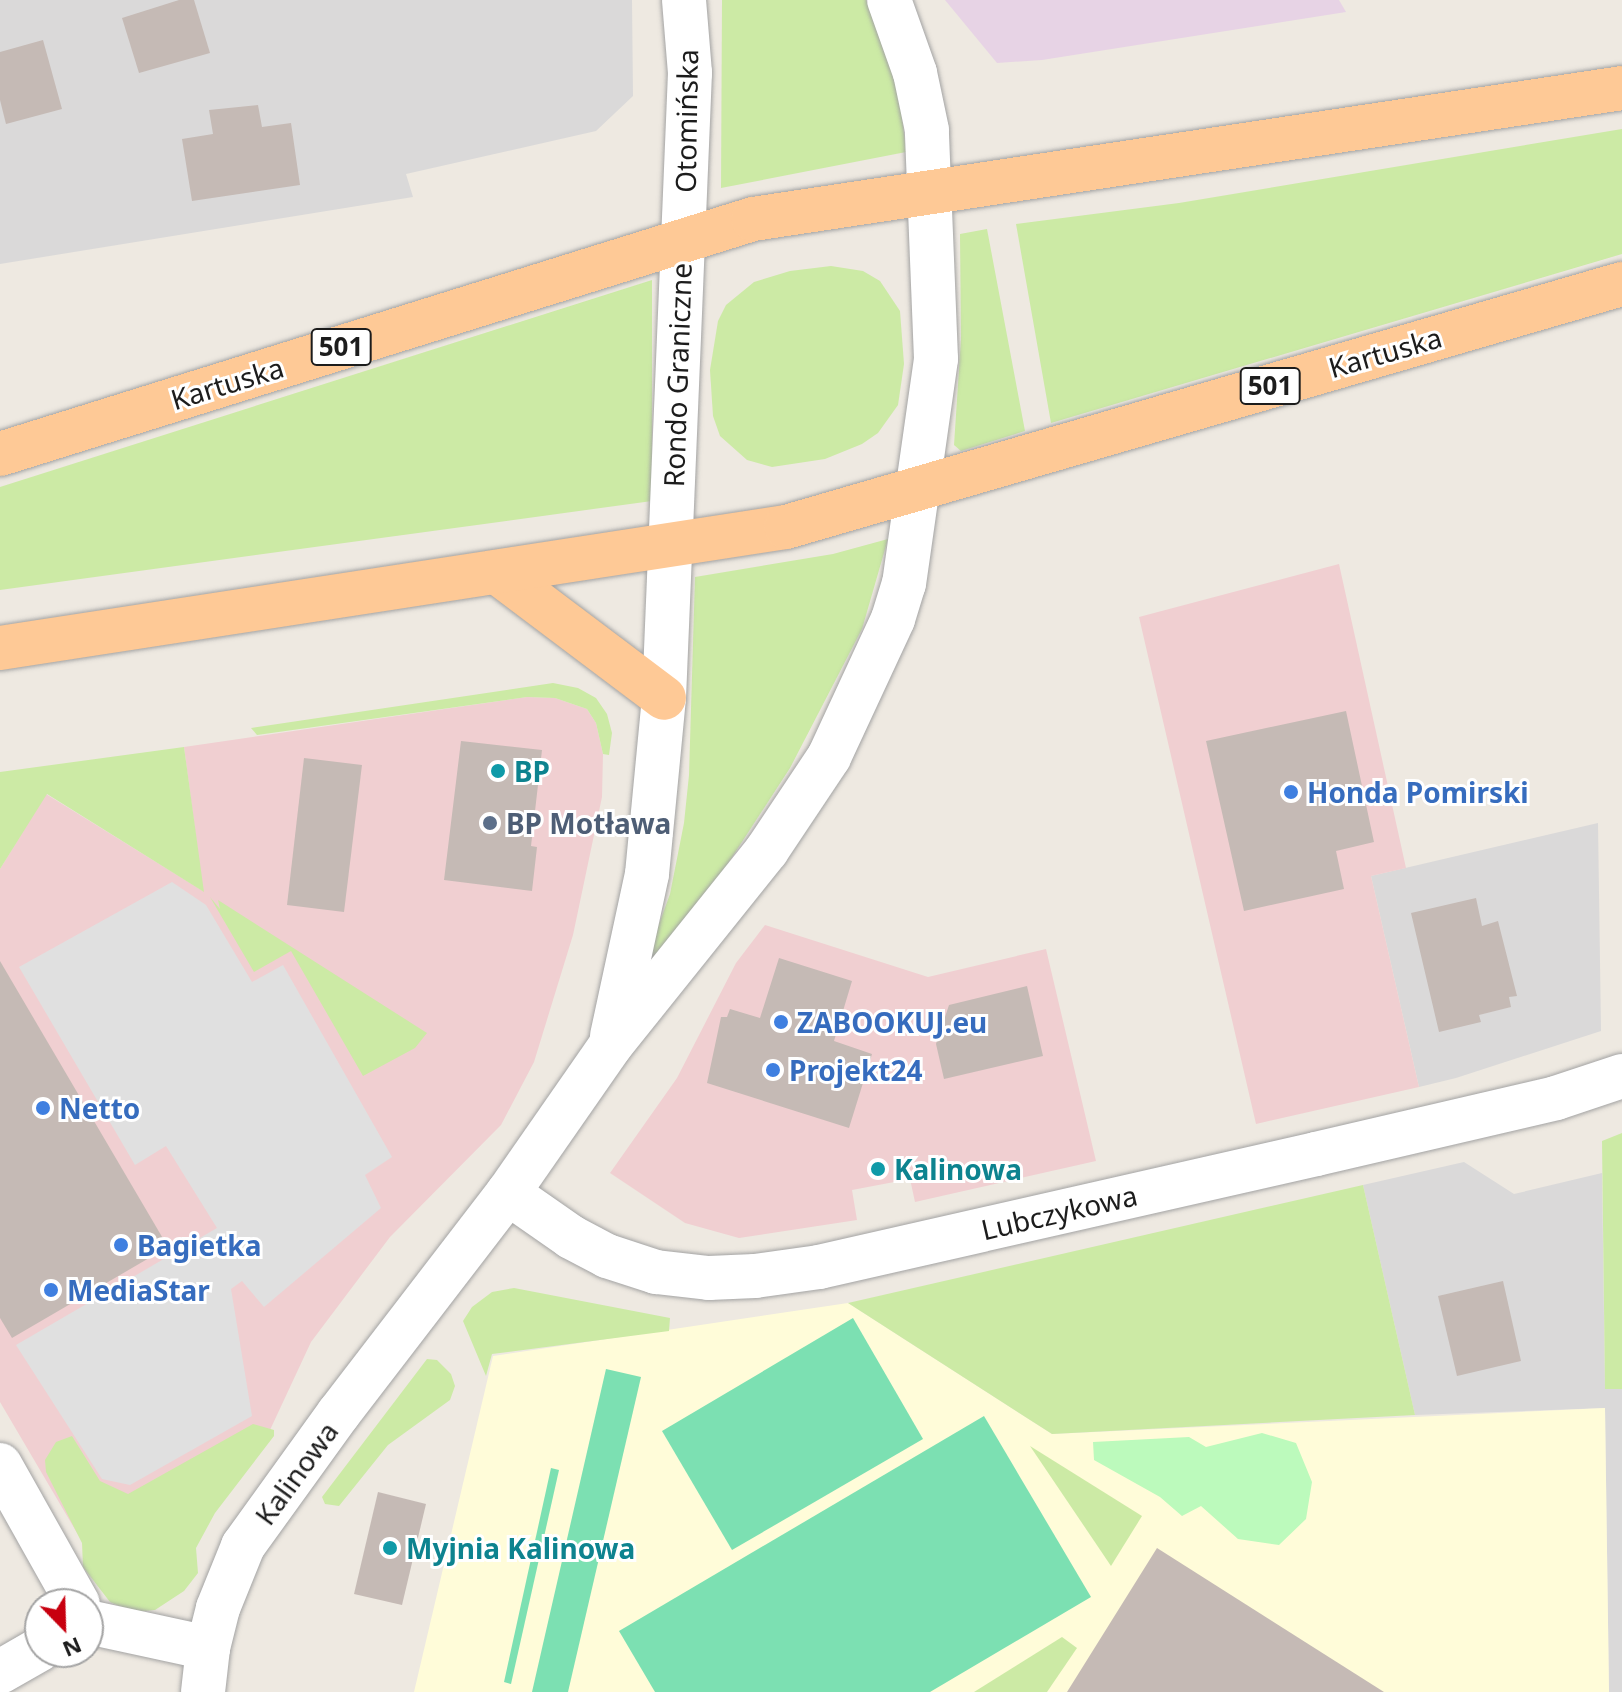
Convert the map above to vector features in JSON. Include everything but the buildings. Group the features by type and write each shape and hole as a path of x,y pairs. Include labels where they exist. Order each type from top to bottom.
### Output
{"main road":[{"name":"501","path":"931,193 1622,88"},
{"name":"Rondo Graniczne","path":"682,242 753,219 931,193"},
{"name":"Kartuska","path":"0,454 682,242"},
{"name":"Kartuska","path":"917,489 1622,284"},
{"name":"501","path":"0,648 786,527 917,489"},
{"path":"497,572 664,698"}],"street":[{"name":"Otomińska","path":"682,242 690,73 684,0"},
{"path":"889,0 915,73 927,130 931,193 936,359 917,489"},
{"name":"Rondo Graniczne","path":"670,545 682,242"},
{"name":"Kalinowa","path":"203,1692 208,1648 218,1608 243,1546 339,1413 508,1193 610,1046 767,850 829,757 893,619 904,584 917,489"},
{"name":"Kalinowa","path":"610,1046 647,874 664,698 670,545"},
{"name":"Lubczykowa","path":"508,1193 571,1237 607,1256 656,1272 709,1278 755,1276 819,1267 1376,1140 1556,1098 1622,1076"},
{"path":"0,1465 69,1588"},
{"path":"104,1625 208,1648"},
{"path":"0,1672 24,1658"}],"shaded area":[{"path":"0,0 632,0 633,96 596,131 406,174 413,197 0,264"},
{"path":"945,0 1339,0 1346,12 1042,60 997,63"},
{"path":"1339,564 1406,868 1371,876 1419,1087 1256,1124 1139,617"},
{"path":"527,697 555,698 587,709 596,723 603,754 602,797 573,935 534,1062 501,1125 390,1237 311,1342 270,1430 80,1538 0,1402 0,869 46,794 203,891 184,747"},
{"path":"1598,823 1601,1031 1419,1087 1371,876"},
{"path":"172,882 206,905 252,982 283,965 392,1157 365,1175 381,1208 264,1307 242,1281 231,1289 252,1416 130,1485 102,1479 16,1345 217,1228 166,1146 135,1165 19,967"},
{"path":"765,925 928,977 1046,949 1096,1161 915,1202 910,1179 852,1190 857,1220 739,1238 685,1223 610,1173 677,1078 736,963"},
{"path":"1464,1162 1514,1194 1602,1173 1605,1389 1622,1389 1622,1692 1609,1692 1605,1408 1415,1415 1363,1185"},
{"path":"848,1303 1052,1434 1605,1408 1609,1692 414,1692 493,1356"}],"green space":[{"path":"722,0 866,0 898,80 906,152 721,188"},
{"path":"1622,129 1622,254 1051,423 1016,224 1179,203"},
{"path":"987,229 1025,431 961,451 954,445 961,339 960,234"},
{"path":"831,266 863,271 880,281 900,311 904,364 898,405 878,433 862,444 825,459 772,467 747,460 720,436 713,416 710,370 718,321 726,305 754,282 790,271"},
{"path":"652,280 652,501 0,590 0,487"},
{"path":"888,539 862,629 790,768 655,976 643,968 670,894 684,823 689,775 695,577 833,554"},
{"path":"553,683 578,688 596,698 607,714 612,733 609,755 603,754 596,723 587,709 555,698 527,697 257,735 251,728"},
{"path":"184,747 204,892 47,794 0,869 0,772"},
{"path":"210,897 220,909 218,900 427,1033 415,1048 363,1076 291,951 254,972"},
{"path":"1622,1133 1622,1389 1605,1389 1602,1141"},
{"path":"1363,1185 1415,1415 1052,1434 848,1303"},
{"path":"514,1288 670,1318 669,1331 492,1354 486,1376 463,1321 472,1307 492,1292"},
{"path":"853,1318 923,1439 732,1550 662,1431"},
{"path":"427,1359 437,1360 451,1374 455,1386 450,1400 388,1445 339,1506 325,1504 322,1497"},
{"path":"606,1369 641,1377 568,1692 532,1692"},
{"path":"984,1416 1091,1597 930,1692 655,1692 619,1631"},
{"path":"253,1424 274,1430 274,1436 215,1513 196,1548 198,1573 184,1591 155,1610 133,1612 110,1602 104,1594 104,1588 99,1588 83,1567 82,1543 46,1472 45,1460 56,1442 72,1436 100,1481 128,1494"},
{"path":"1262,1433 1296,1443 1312,1482 1306,1519 1279,1545 1238,1539 1201,1506 1182,1516 1160,1497 1094,1460 1093,1442 1189,1437 1206,1447"},
{"path":"1030,1446 1142,1516 1111,1566"},
{"path":"551,1468 559,1470 511,1684 504,1682"},
{"path":"1062,1637 1077,1648 1047,1692 974,1692"}],"place":[{"name":"BP","path":"498,771"},
{"name":"Honda Pomirski","path":"1291,792"},
{"name":"BP Motława","path":"490,823"},
{"name":"ZABOOKUJ.eu","path":"781,1022"},
{"name":"Projekt24","path":"773,1070"},
{"name":"Netto","path":"43,1108"},
{"name":"Kalinowa","path":"878,1169"},
{"name":"Bagietka","path":"121,1245"},
{"name":"MediaStar","path":"51,1290"},
{"name":"Myjnia Kalinowa","path":"390,1548"}]}
